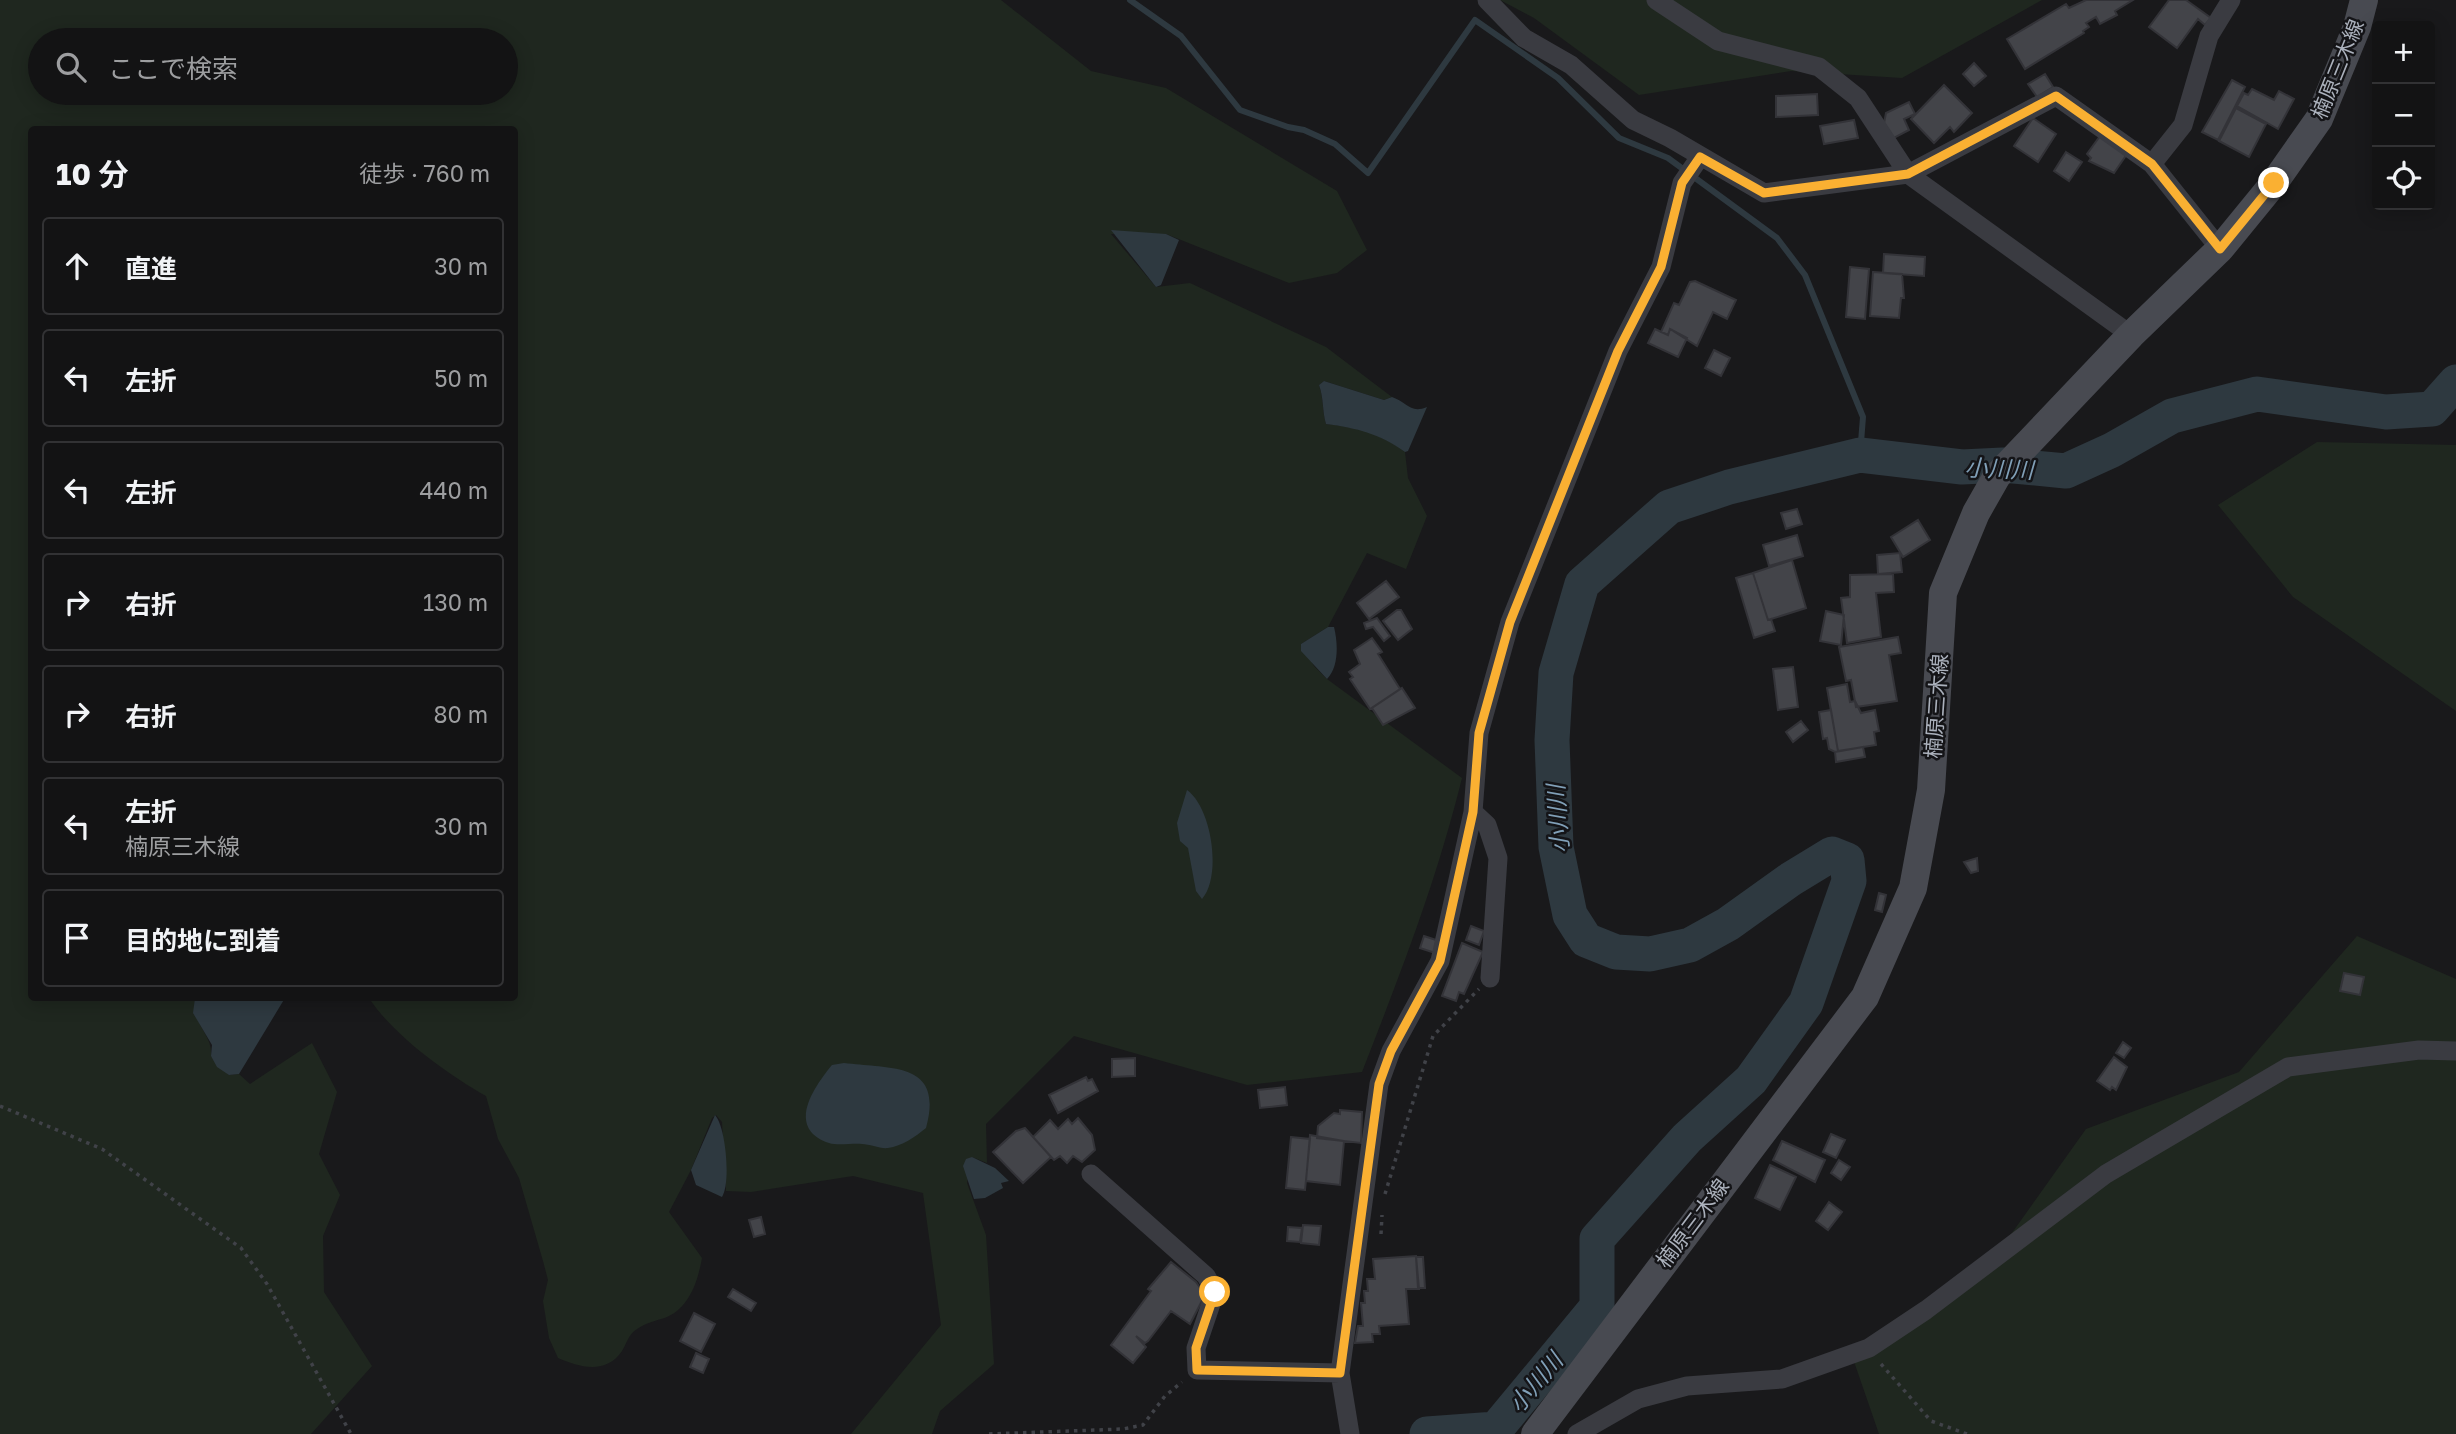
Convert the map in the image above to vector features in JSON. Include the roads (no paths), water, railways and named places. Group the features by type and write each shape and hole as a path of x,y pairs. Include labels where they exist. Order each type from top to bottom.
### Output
{"main road":[{"name":"楠原三木線","path":"1535,1434 1865,998 1915,876 1931,790 1943,593 1976,513 1997,476 2132,335 2220,249 2274,183 2319,119 2357,27 2364,0"}],"street":[{"path":"1487,0 1524,38 1572,65 1633,120 1764,193 1908,174 2056,96 2152,164 2220,249"},
{"path":"1656,0 1718,41 1819,67 1858,98 1908,174 2132,335"},
{"path":"2152,164 2183,125 2209,36 2231,0"},
{"path":"1349,1429 1340,1373 1379,1084 1391,1051 1440,961 1473,812 1479,733 1510,622 1618,351 1661,267 1682,183 1700,157"},
{"path":"1473,812 1487,825 1499,858 1490,978"},
{"path":"1577,1434 1638,1399 1687,1386 1782,1379 1869,1348 1926,1310 2106,1174 2288,1067 2419,1050 2456,1051"},
{"path":"1091,1174 1206,1276 1215,1292 1196,1348 1197,1370 1340,1373"}],"waterway":[{"path":"1130,0 1181,36 1240,110 1304,130 1335,144 1368,173 1475,20 1558,78 1619,138 1668,158 1777,238 1805,275 1863,417 1860,455"},
{"name":"小川川","path":"1427,1434 1496,1429 1597,1307 1597,1239 1687,1138 1751,1080 1806,1003 1849,881 1847,860 1832,854 1791,879 1728,924 1690,945 1650,954 1616,952 1586,940 1570,915 1556,847 1552,740 1556,673 1582,584 1669,507 1729,487 1860,455 1962,467 2003,465 2066,471 2112,450 2172,416 2257,394 2386,412 2432,409 2456,382"}]}
